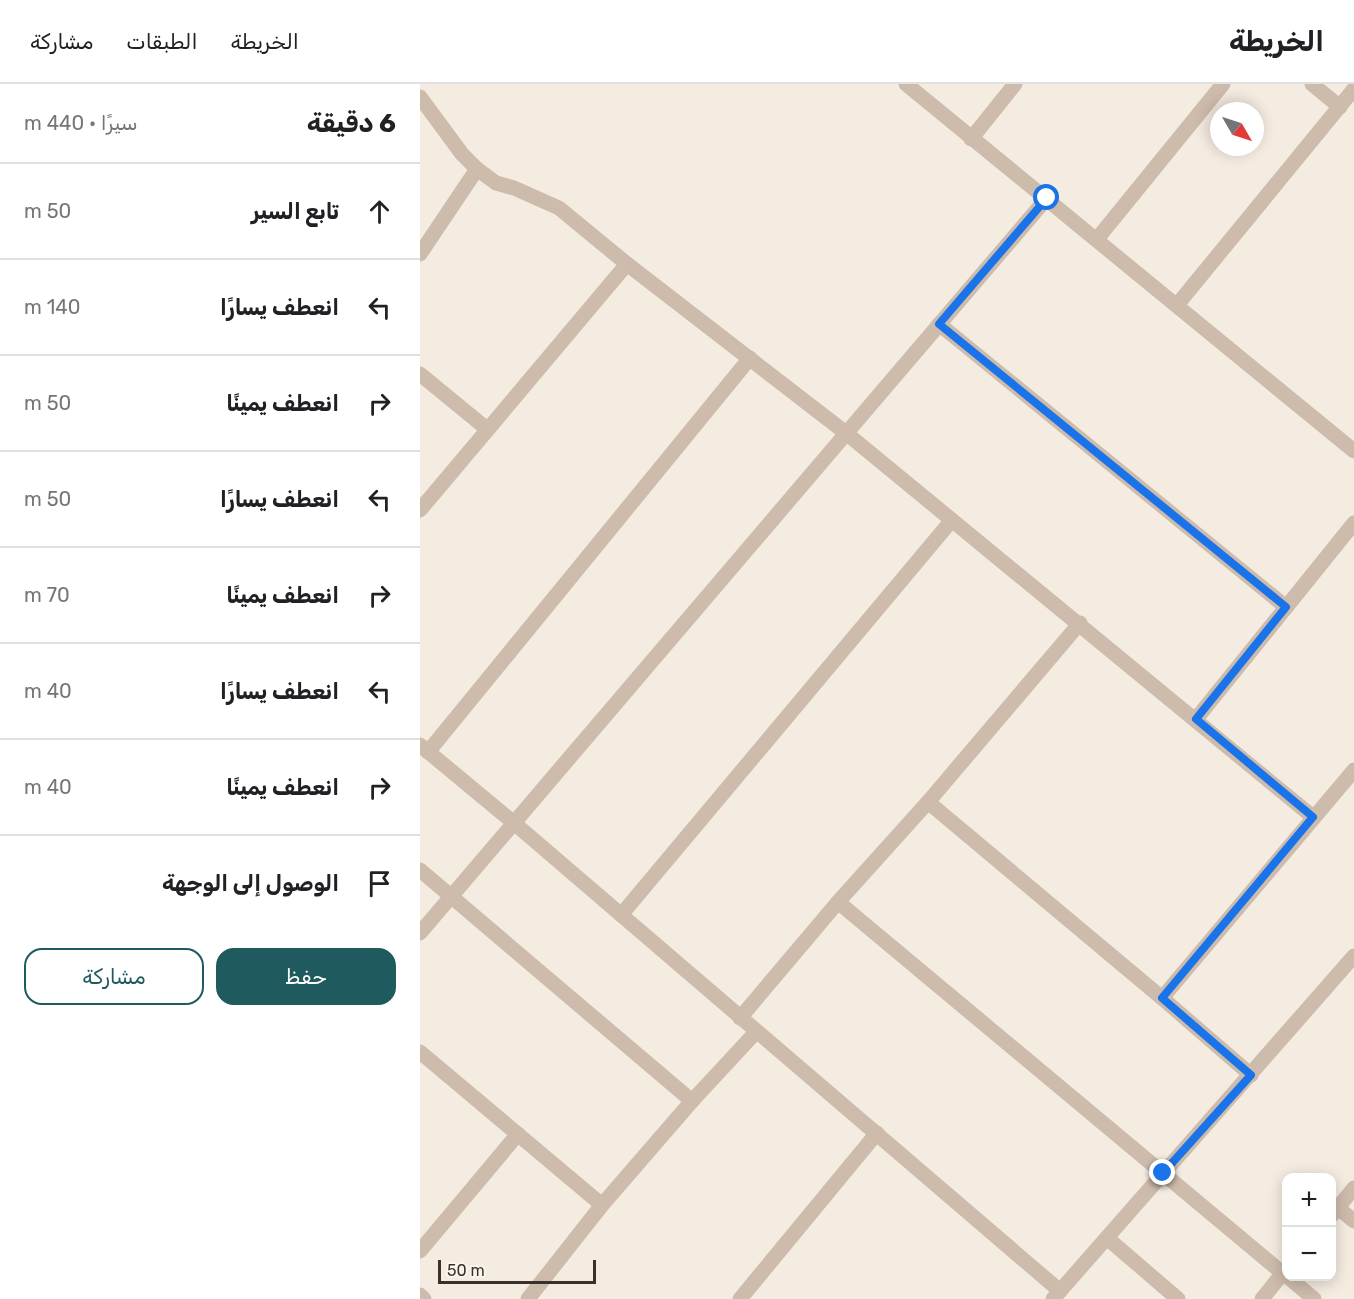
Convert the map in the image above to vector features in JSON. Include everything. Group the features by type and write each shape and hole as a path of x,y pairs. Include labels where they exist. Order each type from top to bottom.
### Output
{"street":[{"path":"906,84 1354,451"},
{"path":"971,139 1015,84"},
{"path":"1097,239 1223,84"},
{"path":"1312,84 1340,107"},
{"path":"1177,305 1354,89"},
{"path":"420,97 462,154 477,169 496,183 514,188 559,208 627,264 846,433 1080,623 1313,817"},
{"path":"420,254 477,169"},
{"path":"420,933 1047,198"},
{"path":"420,510 627,264"},
{"path":"939,324 1286,607"},
{"path":"750,358 424,749 514,823 876,1133 1056,1295 1354,956"},
{"path":"420,374 487,429"},
{"path":"621,915 952,520"},
{"path":"1196,719 1354,523"},
{"path":"740,1018 1080,623"},
{"path":"1162,998 1354,770"},
{"path":"928,802 1251,1075"},
{"path":"420,870 693,1101"},
{"path":"838,902 1282,1270"},
{"path":"528,1299 602,1205 756,1032"},
{"path":"420,1052 602,1205"},
{"path":"740,1299 876,1133"},
{"path":"420,1251 518,1134"},
{"path":"1336,1210 1354,1188"},
{"path":"1336,1212 1354,1221"},
{"path":"1107,1238 1178,1299"},
{"path":"1262,1299 1282,1277"},
{"path":"1295,1281 1314,1299"},
{"path":"420,1295 424,1299"}],"route":[{"path":"1047,198 939,324 1286,607 1196,719 1313,817 1162,998 1251,1075 1163,1173"}]}
